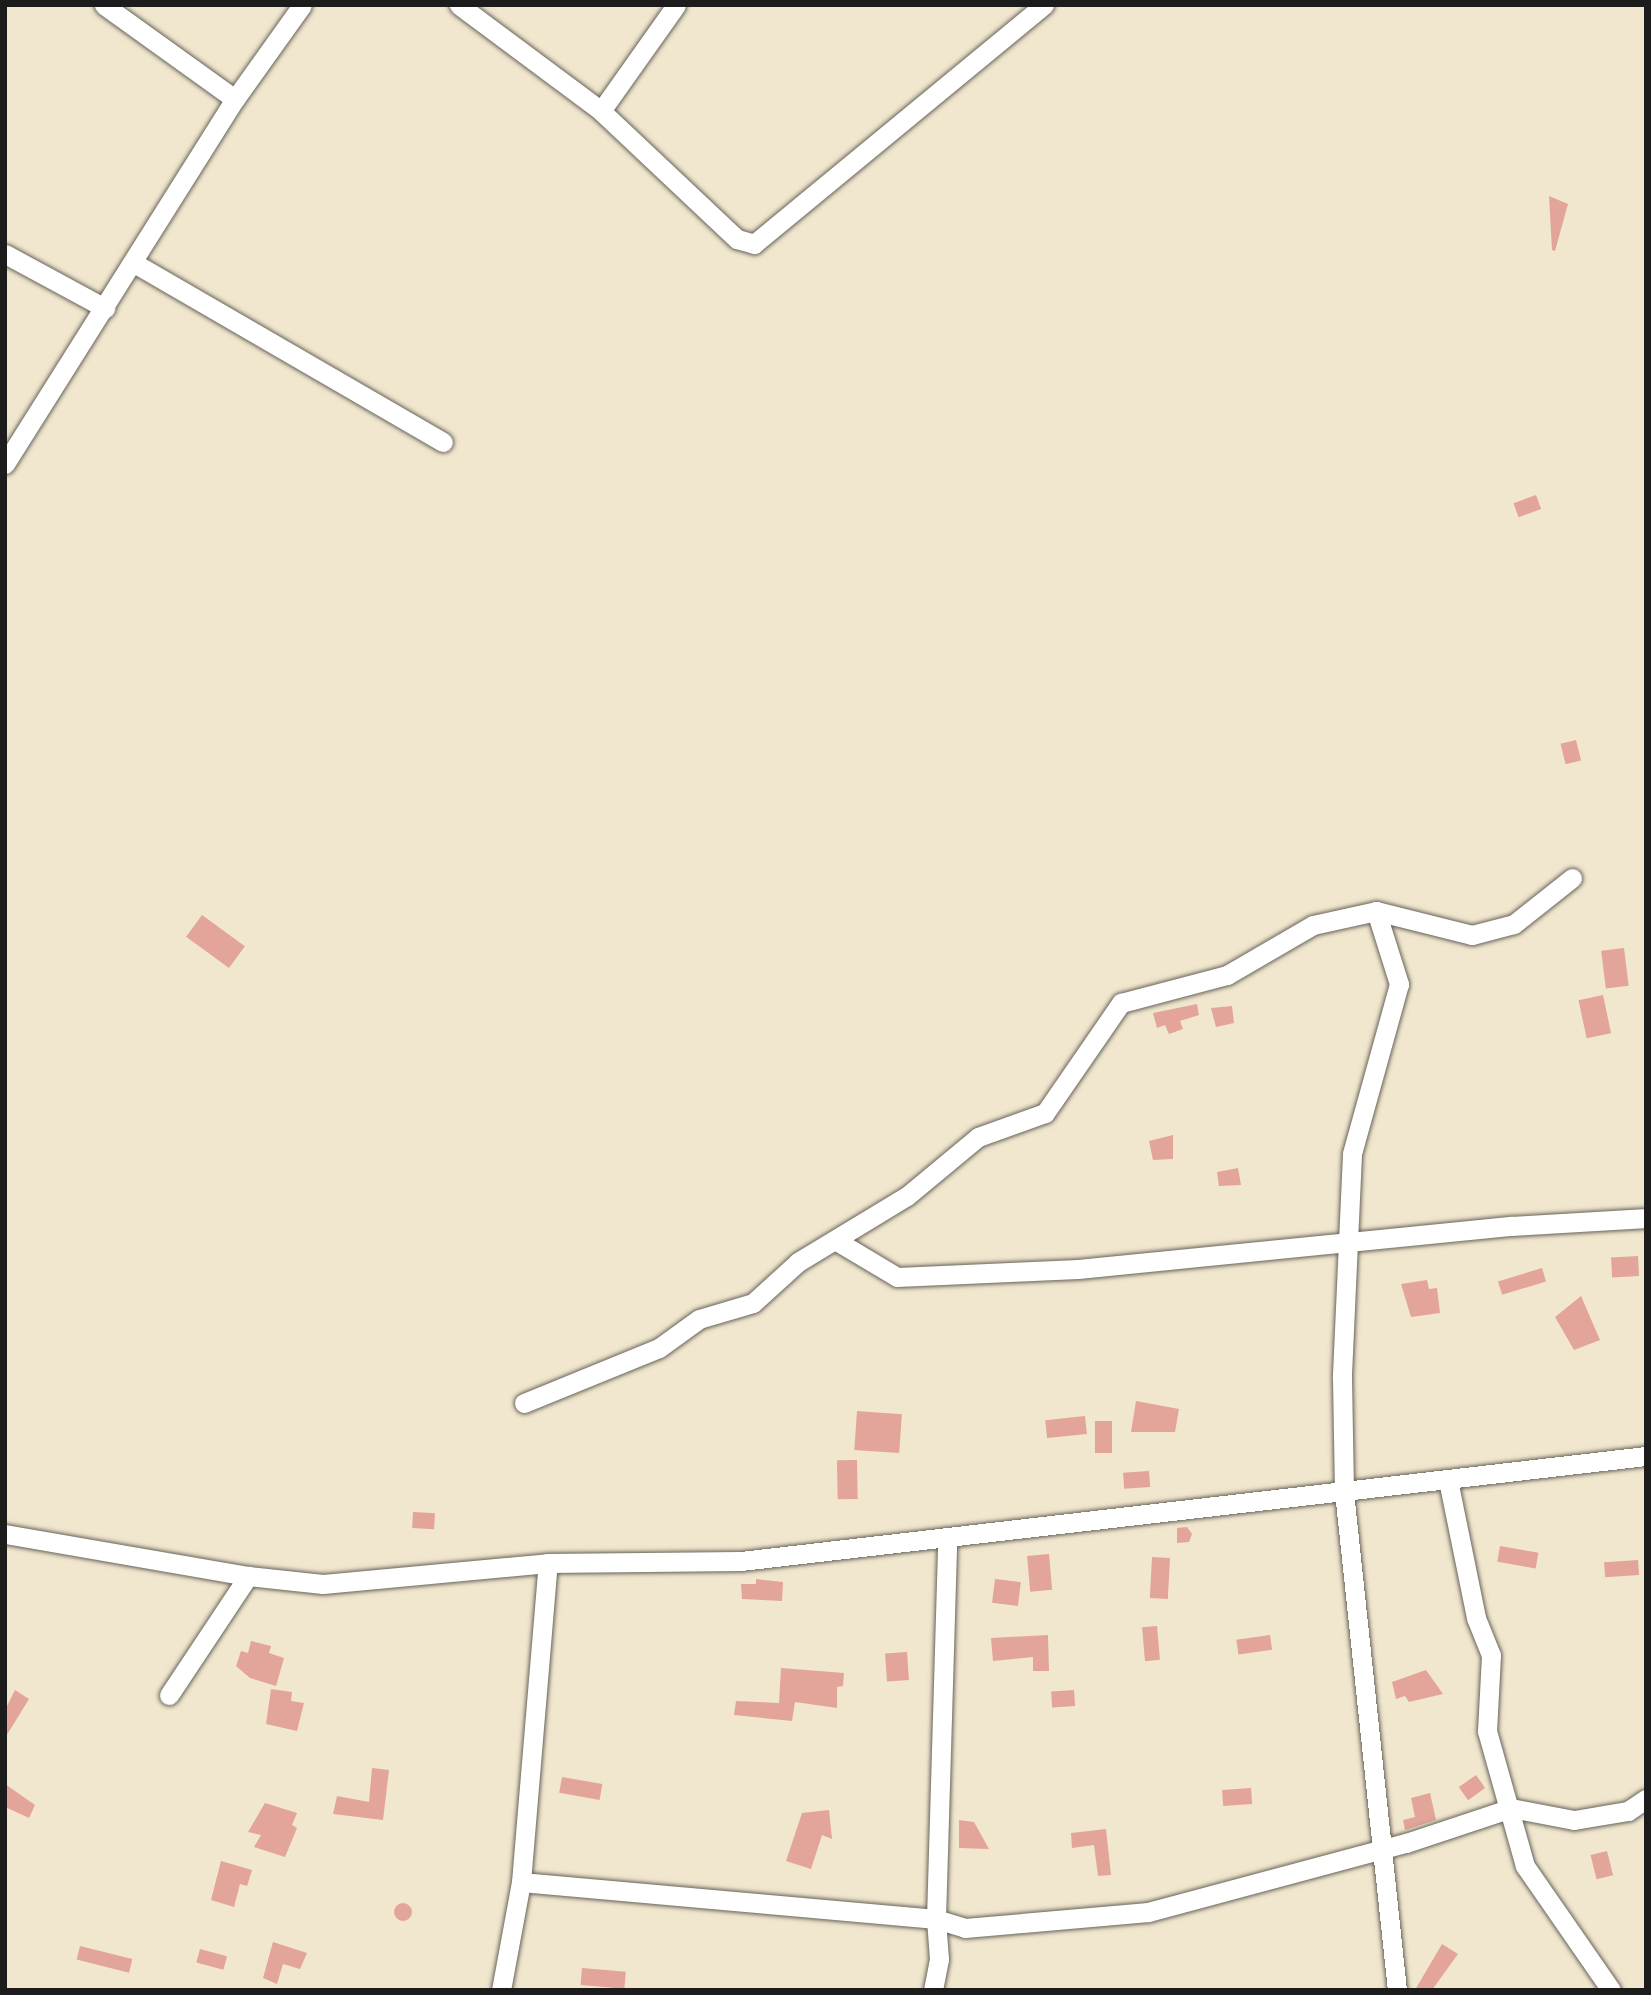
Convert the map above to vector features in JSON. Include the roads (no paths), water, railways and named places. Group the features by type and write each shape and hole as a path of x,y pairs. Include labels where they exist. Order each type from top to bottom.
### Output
{"street":[{"path":"104,5 235,99"},
{"path":"6,460 134,263 235,99 302,5"},
{"path":"459,5 601,111 737,239 754,244 1044,5"},
{"path":"601,111 677,5"},
{"path":"5,254 105,308"},
{"path":"134,263 443,442"},
{"path":"524,1404 659,1349 699,1318 753,1303 798,1262 908,1196 978,1137 1045,1113 1121,1003 1227,975 1313,925 1376,911 1472,935 1514,924 1572,878"},
{"path":"1376,911 1399,984 1352,1154 1344,1492 1397,1990"},
{"path":"835,1240 897,1277 1078,1269 1646,1218"},
{"path":"5,1534 248,1576 323,1584 548,1563 741,1561 1646,1455"},
{"path":"1448,1480 1476,1618 1491,1655 1487,1731 1511,1808 1525,1866 1611,1990"},
{"path":"933,1990 939,1959 936,1919 947,1538"},
{"path":"501,1990 520,1882 548,1563"},
{"path":"169,1695 248,1576"},
{"path":"520,1882 936,1919 965,1928 1148,1912 1384,1849 1511,1808 1574,1820 1628,1811 1646,1799"}]}
